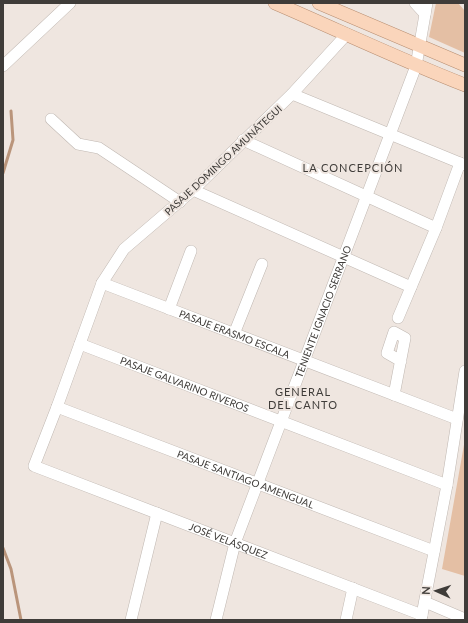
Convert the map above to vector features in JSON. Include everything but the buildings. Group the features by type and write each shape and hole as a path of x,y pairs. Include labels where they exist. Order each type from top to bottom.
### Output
{"main road":[{"path":"275,3 416,66 465,85"},
{"path":"319,3 465,65"}],"street":[{"path":"3,66 70,3"},
{"path":"415,3 426,8"},
{"name":"TENIENTE IGNACIO SERRANO","path":"216,620 235,543 416,66 426,8"},
{"name":"PASAJE DOMINGO AMUNÁTEGUI","path":"34,466 102,283 124,248 193,190 292,94 347,34"},
{"path":"292,94 463,164 398,318"},
{"path":"51,119 78,144 100,148 180,202"},
{"path":"243,140 436,228"},
{"path":"193,190 412,287"},
{"path":"169,309 191,251"},
{"path":"234,334 262,264"},
{"name":"PASAJE ERASMO ESCALA","path":"102,283 457,419"},
{"name":"PASAJE GALVARINO RIVEROS","path":"80,344 447,485"},
{"path":"394,395 401,361"},
{"path":"422,617 447,485 465,371"},
{"name":"PASAJE SANTIAGO AMENGUAL","path":"57,407 434,551"},
{"name":"JOSÉ VELÁSQUEZ","path":"34,466 353,588 422,617"},
{"path":"131,620 156,513"},
{"path":"346,620 353,588"},
{"path":"425,602 465,619"}],"shaded area":[{"path":"436,3 458,3 465,11 465,53 429,37"},
{"path":"465,439 465,576 442,569"}],"waterway":[{"path":"3,173 13,140 11,111"},
{"path":"3,548 11,569 21,620"}],"district":[{"name":"LA CONCEPCIÓN","path":"353,168"},
{"name":"GENERAL DEL CANTO","path":"303,398"}]}
